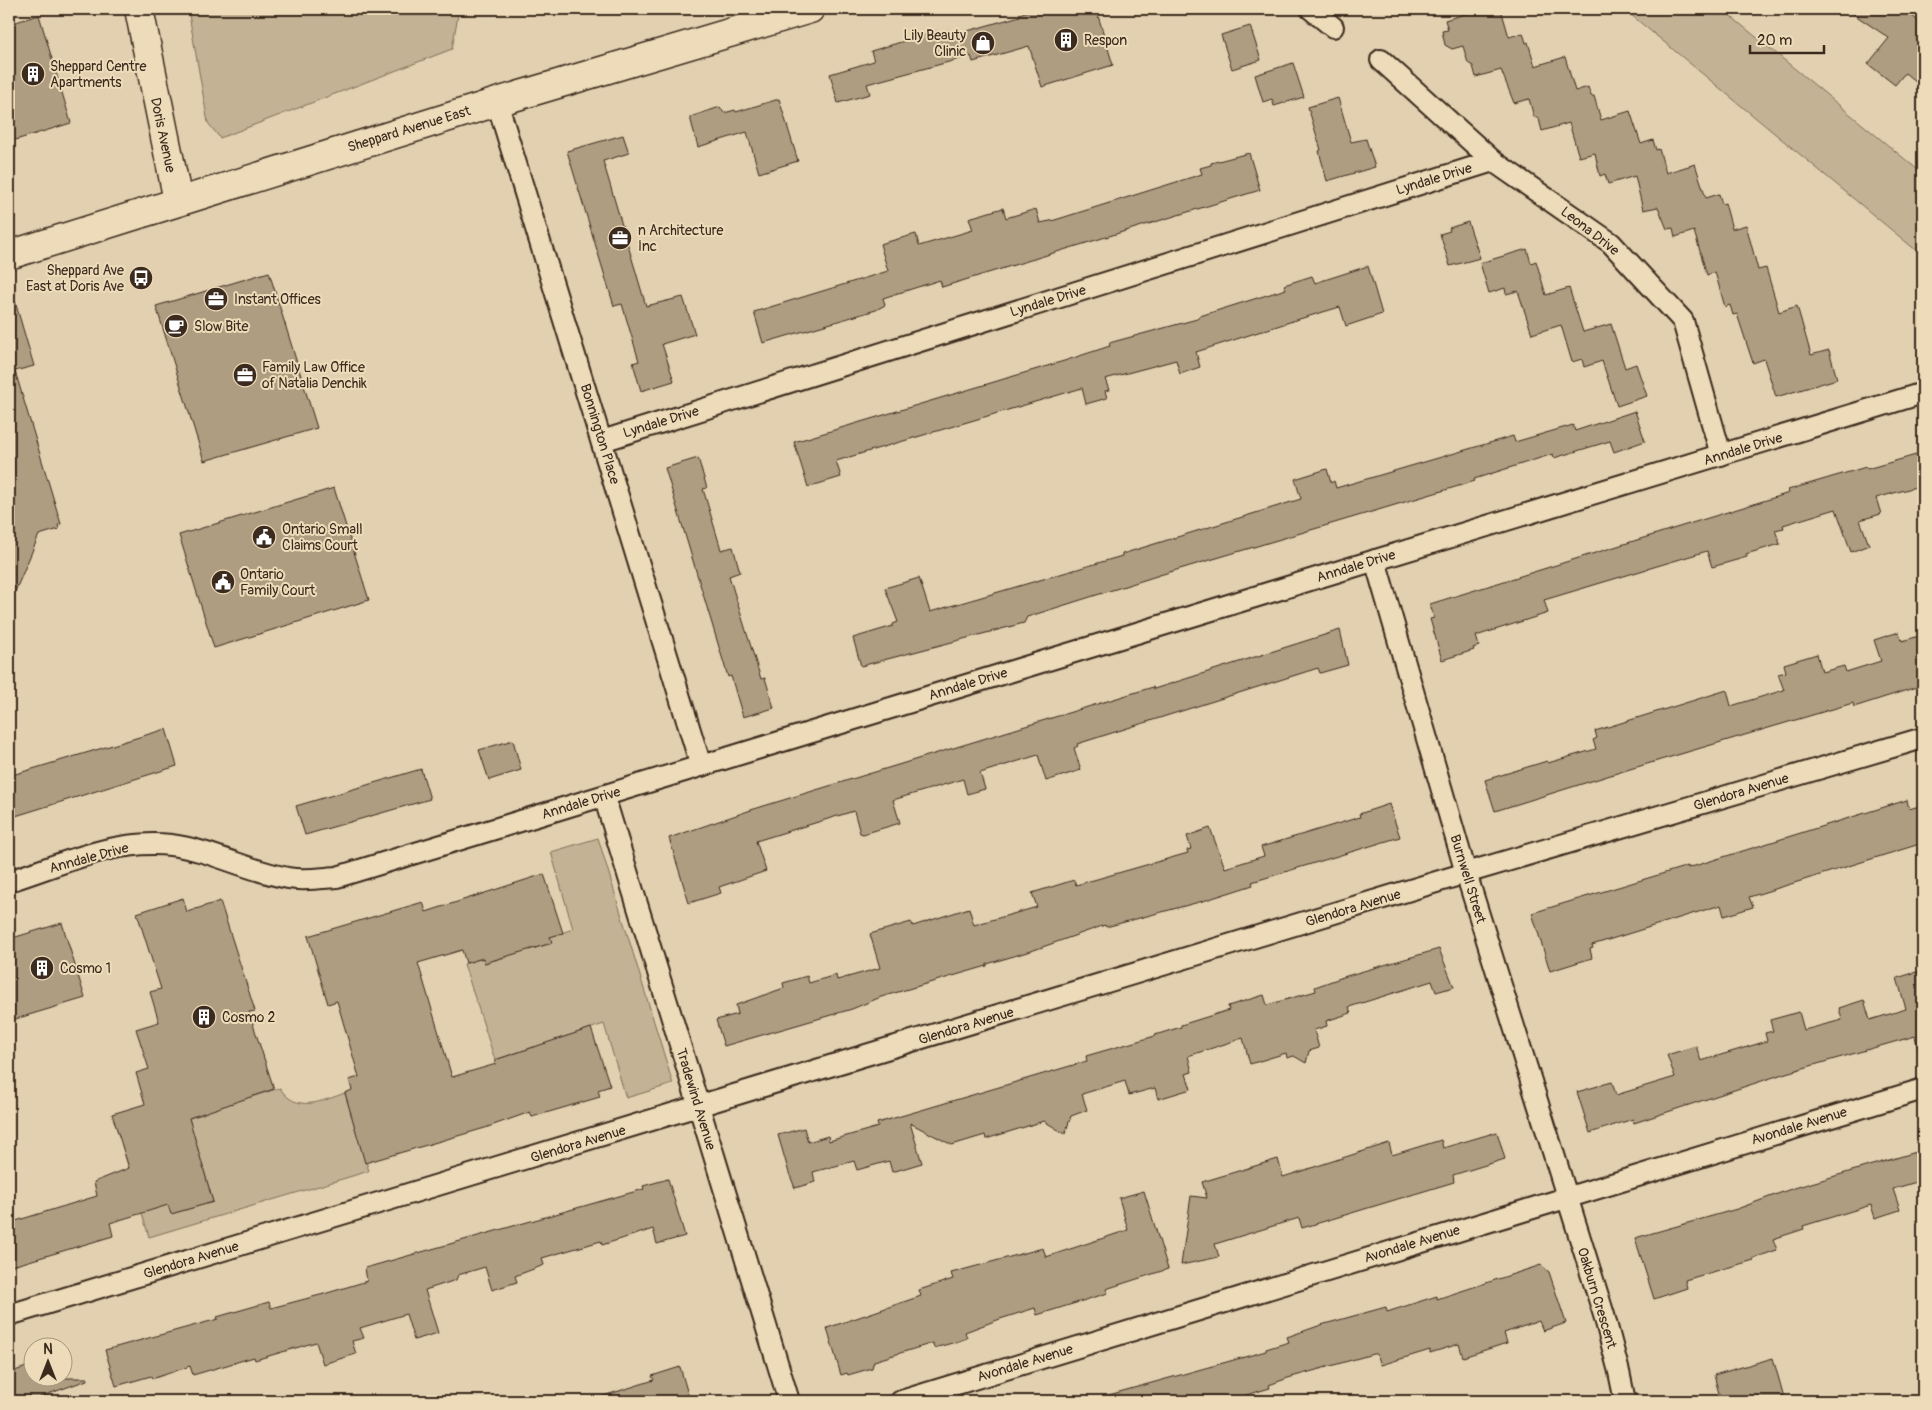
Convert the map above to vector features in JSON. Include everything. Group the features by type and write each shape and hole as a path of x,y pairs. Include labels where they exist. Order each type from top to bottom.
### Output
{"main road":[{"name":"Doris Avenue","path":"139,9 178,201"},
{"name":"Sheppard Avenue East","path":"9,255 498,102 810,9"}],"street":[{"path":"1311,9 1333,27"},
{"name":"Leona Drive","path":"1381,60 1493,161 1611,243 1683,321 1721,455"},
{"name":"Bonnington Place","path":"498,102 701,766"},
{"name":"Lyndale Drive","path":"602,441 1493,161"},
{"name":"Anndale Drive","path":"9,881 106,850 149,844 170,845 192,850 289,878 337,877 1923,393"},
{"name":"Burnwell Street","path":"1375,560 1466,874 1565,1197"},
{"name":"Glendora Avenue","path":"9,1315 1466,874 1923,738"},
{"name":"Tradewind Avenue","path":"604,796 788,1401"},
{"name":"Avondale Avenue","path":"900,1401 1923,1089"},
{"name":"Oakburn Crescent","path":"1565,1197 1604,1315 1619,1372 1624,1401"}],"shaded area":[{"path":"188,9 459,9 452,49 220,138 208,123"},
{"path":"1624,9 1722,9 1923,174 1923,256"},
{"path":"598,838 673,1084 626,1098 604,1024 558,1039 559,1045 533,1047 495,1060 464,964 483,958 485,963 506,957 527,943 529,950 552,943 550,937 573,929 551,852"},
{"path":"280,1088 286,1096 302,1103 319,1102 345,1093 369,1171 149,1237 122,1145 149,1138 171,1214 213,1202 189,1118 204,1114 204,1111"}],"building":[{"path":"1035,9 1096,9 1113,65 1042,87 1029,46 973,62 971,56 867,84 870,94 838,103 830,74 874,61 871,51 938,31 939,33 949,30 950,36 1020,16 1019,14"},
{"path":"1482,9 1501,9 1509,37 1523,33 1526,43 1528,42 1535,66 1565,57 1575,91 1588,87 1591,96 1594,96 1601,120 1630,111 1641,144 1653,140 1656,150 1659,149 1666,173 1695,164 1706,198 1719,194 1722,204 1725,203 1732,229 1746,225 1758,270 1766,268 1779,312 1797,306 1811,355 1829,350 1837,379 1776,397 1764,359 1753,363 1737,314 1733,315 1730,305 1725,307 1715,272 1707,275 1694,231 1675,237 1673,228 1667,229 1658,207 1643,210 1635,176 1608,184 1605,174 1600,176 1595,153 1579,157 1569,123 1542,131 1539,119 1534,117 1529,99 1514,103 1501,70 1476,77 1473,66 1468,63 1463,46 1452,49 1445,45 1442,31 1448,30 1445,20"},
{"path":"1846,9 1904,9 1923,25 1923,88 1905,73 1895,85 1868,64 1889,38"},
{"name":"Sheppard Centre Apartments","path":"39,15 71,123 9,142 9,24"},
{"path":"1250,26 1261,60 1232,69 1221,35"},
{"path":"1293,63 1304,97 1274,106 1272,99 1263,102 1255,75"},
{"path":"1338,98 1351,142 1366,139 1375,167 1327,181 1319,151 1321,150 1308,107"},
{"path":"779,99 798,161 759,173 747,132 698,147 690,117 720,107 724,113 735,110 736,112"},
{"path":"623,135 629,153 603,161 646,306 683,297 695,334 662,344 674,381 641,391 633,363 639,361 622,304 614,306 567,151"},
{"path":"1249,153 1260,190 942,287 940,280 883,298 885,305 876,310 763,343 754,312 888,271 880,244 916,234 919,246 973,230 969,218 1003,208 1006,218 1036,209 1040,223 1055,220 1202,174 1200,168 1211,165 1211,163"},
{"path":"1468,222 1480,258 1450,266 1440,234 1450,231 1449,228"},
{"path":"1527,249 1531,263 1536,261 1546,295 1569,288 1583,332 1611,324 1625,368 1636,364 1647,396 1617,406 1602,361 1584,367 1582,359 1572,362 1561,325 1532,334 1518,291 1506,294 1505,288 1489,293 1480,263"},
{"path":"1368,266 1382,314 1346,326 1340,307 1296,320 1196,352 1200,367 1180,374 1176,360 1105,379 1109,390 1105,391 1107,398 1086,404 1082,388 836,461 841,477 808,487 794,442 1064,361 1110,346 1109,343 1197,319 1200,316 1286,289 1284,285 1312,276 1315,283"},
{"path":"269,272 317,428 204,461 156,306"},
{"path":"9,298 14,298 34,366 15,371 61,524 58,525 59,529 39,535 9,606"},
{"path":"1635,411 1645,441 1614,452 1610,441 1554,458 1553,454 1474,479 1475,481 1163,574 1027,617 1024,623 861,666 853,638 893,626 893,624 898,622 885,588 919,578 930,612 1122,556 1122,554 1301,499 1295,479 1327,469 1331,483 1334,481 1336,488 1513,436 1515,442 1573,425 1575,431"},
{"path":"1923,453 1923,485 1876,498 1881,514 1860,520 1869,545 1851,552 1836,509 1783,525 1784,528 1775,530 1780,544 1746,554 1747,557 1712,567 1707,551 1544,600 1548,613 1476,636 1479,646 1473,648 1474,650 1442,660 1430,619 1434,618 1430,604 1789,493 1788,490 1866,467 1867,469"},
{"path":"698,458 707,488 703,489 721,550 733,547 740,572 729,576 761,679 765,678 774,708 743,717 731,676 728,677 665,468"},
{"path":"334,488 369,600 214,648 179,535"},
{"path":"1340,630 1348,665 1320,673 1318,668 1077,744 1078,746 1074,748 1081,770 1046,781 1038,755 980,773 985,789 967,794 963,779 893,800 900,823 863,834 860,833 854,811 756,841 766,871 719,887 721,893 689,903 669,838 754,809 1153,687 1154,689"},
{"path":"1899,632 1902,641 1923,635 1923,685 1854,707 1853,703 1495,811 1485,780 1547,761 1548,763 1596,749 1593,740 1597,738 1595,731 1727,690 1731,706 1784,690 1778,674 1786,672 1784,664 1817,654 1822,672 1844,666 1846,672 1881,661 1874,640"},
{"path":"166,729 177,766 9,818 9,776"},
{"path":"513,740 521,770 489,780 479,750"},
{"path":"421,769 430,799 305,835 296,806"},
{"path":"1907,800 1909,809 1923,805 1923,843 1749,897 1753,907 1724,916 1721,905 1592,945 1593,948 1590,949 1592,958 1550,971 1532,913 1688,866 1688,868"},
{"path":"1389,804 1400,837 1252,882 1253,885 1203,901 1106,927 1105,925 987,964 987,966 881,997 852,1009 724,1046 716,1020 738,1014 736,1005 784,988 783,983 807,976 809,983 836,975 837,980 880,968 870,934 911,922 913,926 969,908 974,925 1037,907 1032,893 1074,880 1076,885 1188,853 1187,850 1191,849 1187,836 1210,828 1225,868 1264,856 1261,847 1360,817 1359,814"},
{"path":"544,874 563,933 550,937 552,943 484,963 483,958 466,963 462,950 418,963 452,1077 496,1064 495,1060 591,1028 610,1086 598,1090 600,1097 532,1117 530,1112 485,1128 365,1163 345,1093 352,1090 349,1080 359,1077 337,1001 328,1004 308,936 423,902 426,912"},
{"name":"Cosmo 2","path":"183,898 187,912 220,901 255,1011 249,1012 274,1089 189,1118 213,1202 171,1214 168,1205 110,1223 113,1236 9,1267 9,1223 97,1196 94,1182 129,1168 112,1114 145,1104 136,1073 149,1069 136,1029 159,1022 150,992 161,989 137,913"},
{"name":"Cosmo 1","path":"62,923 85,998 9,1021 9,939"},
{"path":"1439,949 1454,987 1436,992 1432,981 1349,1007 1351,1013 1326,1021 1327,1026 1314,1030 1319,1048 1309,1051 1306,1063 1294,1056 1287,1058 1286,1053 1250,1064 1243,1038 1188,1056 1192,1072 1186,1074 1191,1089 1158,1099 1155,1088 1129,1095 1125,1081 1082,1094 1087,1110 1071,1116 1065,1134 1044,1121 986,1139 985,1135 952,1145 910,1123 922,1163 892,1172 889,1161 857,1170 854,1161 813,1172 815,1182 795,1188 789,1173 778,1135 804,1128 808,1142 828,1136 829,1141 878,1127 877,1123 1087,1061 1086,1056 1181,1027 1181,1025 1229,1010 1228,1006 1264,995 1267,1005 1316,991 1315,987 1343,977"},
{"path":"1923,970 1923,1048 1918,1049 1915,1036 1786,1073 1634,1123 1633,1119 1590,1133 1577,1092 1612,1082 1616,1095 1675,1077 1667,1055 1696,1046 1701,1061 1767,1041 1765,1033 1773,1031 1770,1020 1799,1012 1804,1030 1842,1020 1839,1008 1864,1000 1870,1020 1906,1009 1897,978"},
{"path":"1497,1132 1505,1159 1453,1175 1454,1182 1302,1228 1299,1218 1215,1244 1219,1257 1181,1265 1191,1196 1207,1198 1202,1182 1278,1159 1283,1177 1389,1143 1392,1155 1441,1140 1443,1148"},
{"path":"1923,1150 1923,1180 1893,1189 1900,1210 1875,1218 1871,1205 1803,1226 1804,1229 1773,1239 1777,1250 1754,1258 1754,1260 1685,1280 1687,1288 1654,1299 1635,1238 1737,1209 1791,1189"},
{"path":"668,1179 685,1236 657,1244 653,1229 602,1245 601,1241 542,1258 544,1265 515,1276 517,1282 492,1290 485,1267 458,1275 456,1280 425,1290 438,1333 414,1340 406,1314 360,1328 364,1338 352,1341 356,1354 323,1364 316,1342 255,1360 254,1357 193,1375 190,1366 152,1379 151,1376 116,1386 105,1350 218,1319 217,1317 269,1302 271,1308 367,1281 365,1268 644,1189 643,1186"},
{"path":"1144,1191 1168,1269 1106,1289 1108,1293 1037,1315 1035,1308 965,1332 967,1338 956,1342 934,1348 933,1343 874,1361 872,1368 848,1375 847,1373 841,1375 827,1328 921,1296 919,1290 953,1279 951,1273 1043,1248 1046,1257 1128,1230 1119,1198"},
{"path":"1541,1265 1549,1272 1566,1323 1543,1331 1539,1321 1504,1333 1507,1343 1463,1357 1459,1344 1430,1353 1430,1350 1381,1365 1377,1354 1373,1354 1288,1378 1269,1385 1270,1388 1226,1401 1106,1401 1105,1396 1266,1351 1266,1349 1289,1342 1287,1337 1321,1325 1386,1307 1387,1312 1437,1296 1437,1299"},
{"path":"1773,1358 1785,1401 1721,1401 1714,1375"},
{"path":"680,1367 690,1401 600,1401 600,1397 654,1380 652,1376"},
{"path":"22,1368 22,1388 65,1388 40,1397 41,1401 9,1401 9,1373"},
{"path":"72,1378 87,1378 87,1380 72,1385"}],"place":[{"name":"Respon","path":"1066,40"},
{"name":"Lily Beauty Clinic","path":"983,43"},
{"name":"Sheppard Centre Apartments","path":"33,74"},
{"name":"n Architecture Inc","path":"620,238"},
{"name":"Sheppard Ave East at Doris Ave","path":"141,278"},
{"name":"Instant Offices","path":"216,299"},
{"name":"Slow Bite","path":"176,326"},
{"name":"Family Law Office of Natalia Denchik","path":"245,375"},
{"name":"Ontario Small Claims Court","path":"264,537"},
{"name":"Ontario Family Court","path":"223,582"},
{"name":"Cosmo 1","path":"42,968"},
{"name":"Cosmo 2","path":"204,1017"}]}
